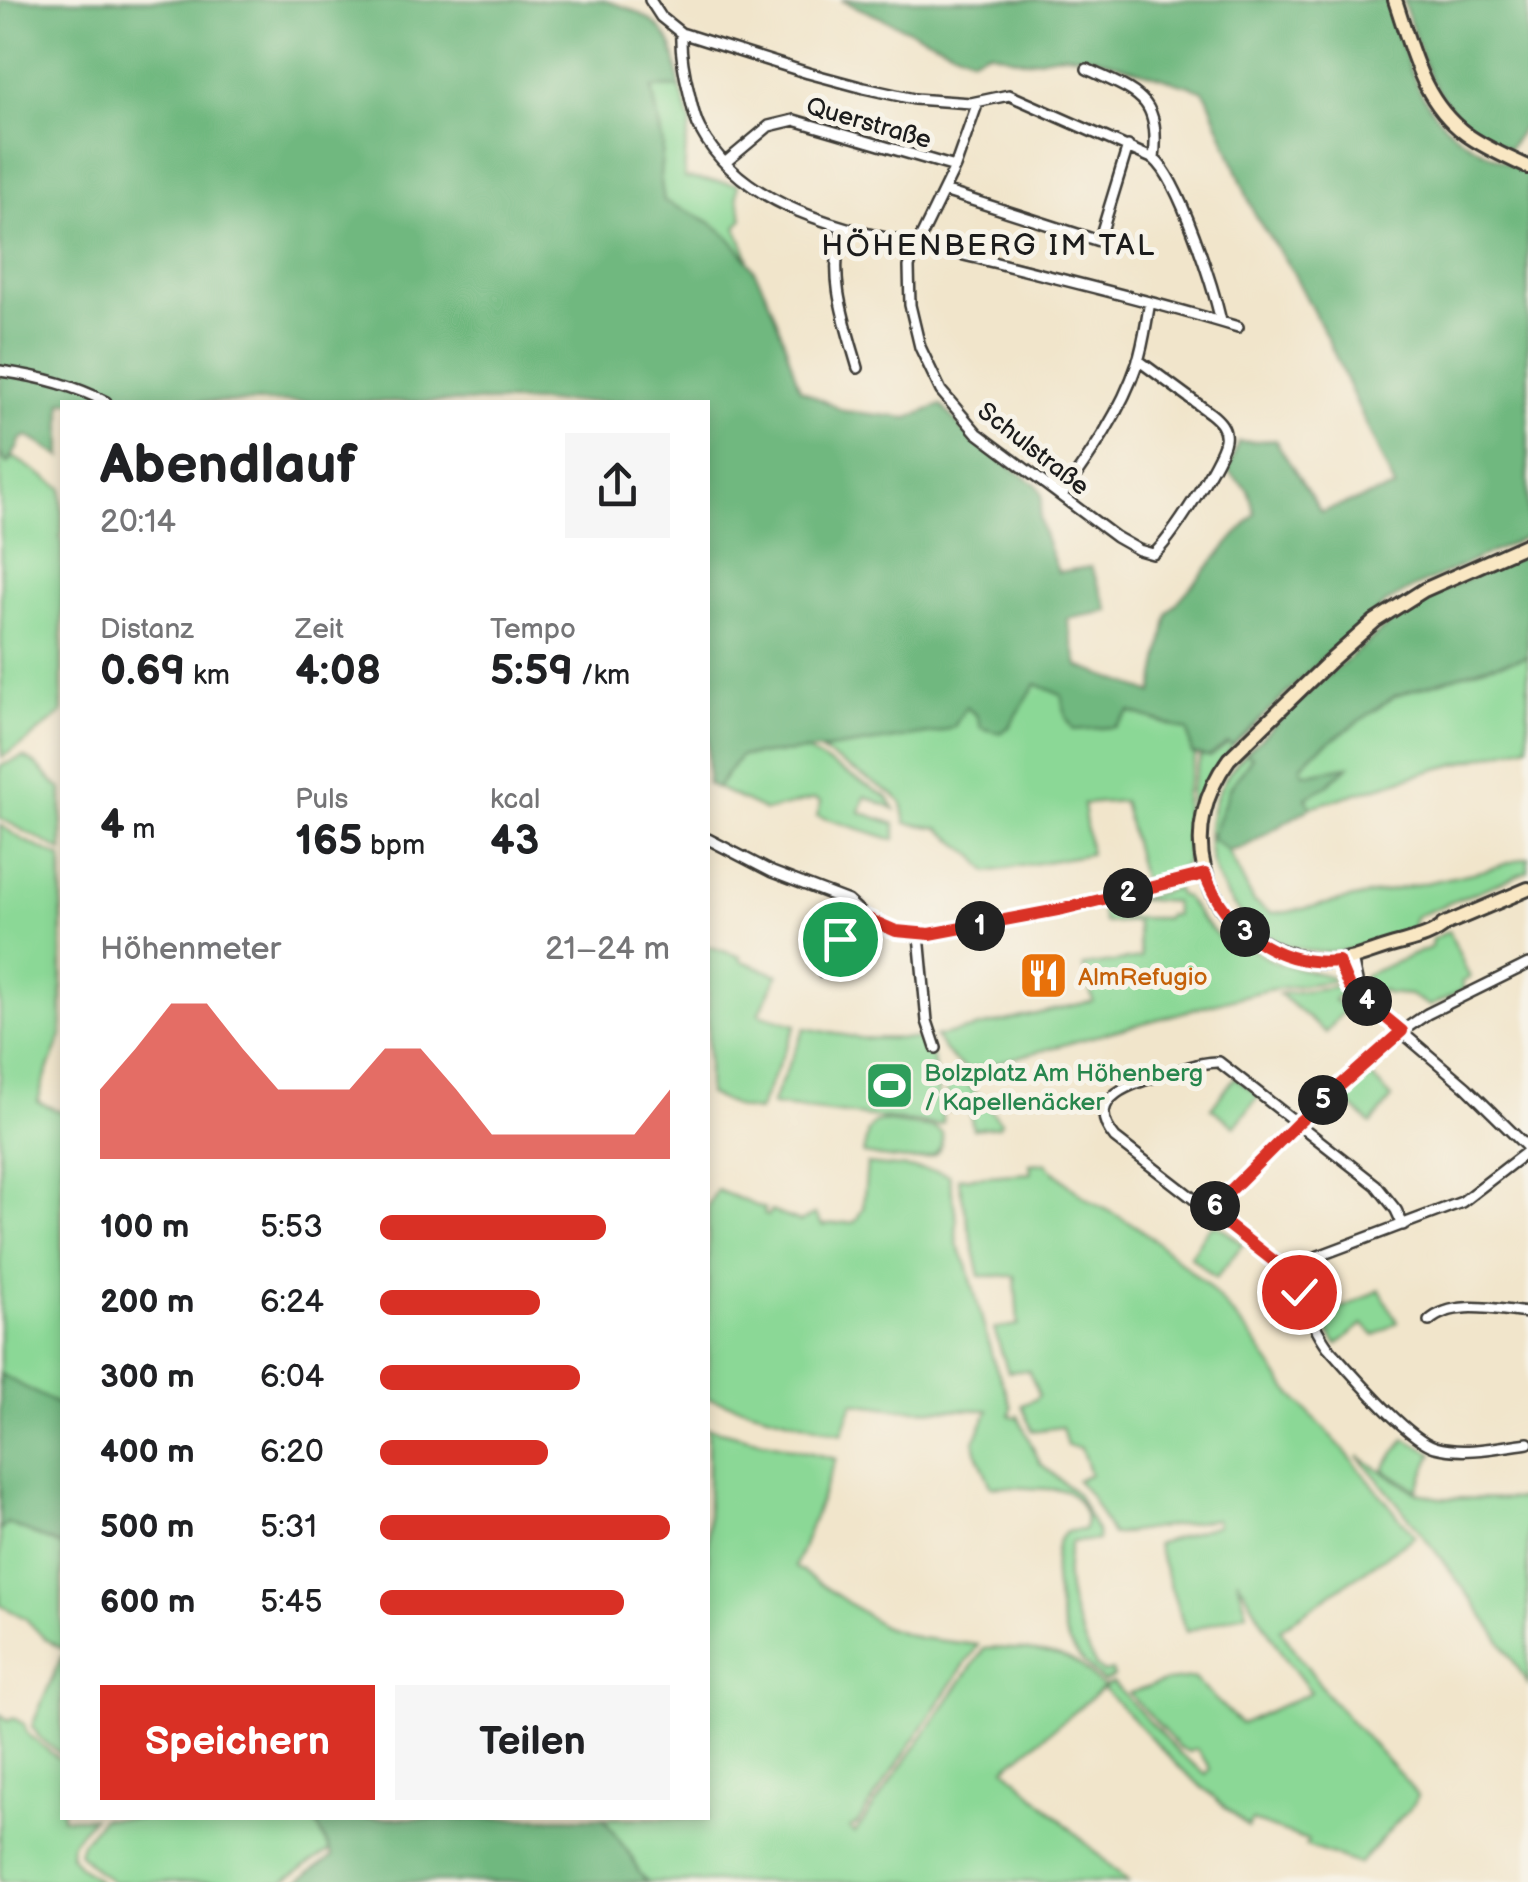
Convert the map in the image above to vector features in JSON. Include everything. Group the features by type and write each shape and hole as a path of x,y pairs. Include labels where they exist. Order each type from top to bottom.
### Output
{"main road":[{"path":"1396,0 1420,76 1442,111 1468,136 1528,167"},
{"path":"1528,544 1424,590 1375,621 1330,661 1236,752 1217,777 1203,812 1200,838 1205,874 1223,910 1248,935 1302,959 1345,960 1400,943 1420,931 1447,924 1528,889"}],"street":[{"path":"650,0 661,17 681,33 864,88 914,99 978,102 1009,96 1154,159 1174,190 1208,274 1221,322"},
{"path":"681,33 682,60 695,117 704,136 747,182 781,203 842,228 918,243 1238,327"},
{"path":"1087,69 1143,98 1156,128 1154,159"},
{"name":"Schulstraße","path":"978,102 944,192 909,267 910,305 920,347 941,391 977,433 1116,537 1154,554 1172,534 1226,437 1219,420 1138,360"},
{"name":"Querstraße","path":"726,162 769,126 794,120 954,167"},
{"path":"944,192 1099,241 1128,146"},
{"path":"842,228 836,253 836,286 858,368"},
{"path":"1062,495 1102,436 1127,389 1138,360 1150,302"},
{"path":"0,371 45,379 102,400"},
{"path":"710,839 772,872 848,901 879,926 919,934 949,932 1049,912 1205,874"},
{"path":"822,972 840,939 866,918"},
{"path":"919,934 927,1021 936,1048"},
{"path":"1284,1269 1467,1199 1528,1150 1479,1099 1360,995 1345,960"},
{"path":"1210,1211 1298,1123 1402,1031 1427,1014 1528,964"},
{"path":"1403,1225 1376,1184 1220,1062 1129,1084 1108,1102 1107,1125 1112,1134 1284,1269 1328,1348 1416,1438 1446,1449 1528,1444"},
{"path":"1429,1321 1440,1312 1454,1309 1528,1313"}],"green space":[{"path":"0,0 601,0 652,21 667,37 680,87 652,88 663,145 660,176 664,201 714,225 746,258 769,300 800,389 844,411 908,418 941,405 972,440 1037,485 1042,497 1041,523 1058,572 1091,567 1109,611 1067,619 1078,666 1153,693 1168,613 1255,514 1248,490 1228,471 1238,442 1275,440 1321,512 1395,488 1293,272 1255,216 1202,90 1095,57 1064,54 1026,61 988,51 972,58 841,0 1388,0 1414,78 1435,113 1465,141 1528,173 1528,536 1388,602 1324,657 1233,746 1228,743 1209,757 1192,754 1188,731 1130,712 1115,727 1074,730 1061,695 1036,684 1009,727 1000,733 981,728 977,716 966,707 954,727 940,732 829,749 740,756 717,788 710,785 710,400 60,400 60,456 27,436 20,440 7,464 0,453"},
{"path":"1403,0 1528,0 1528,127 1524,126 1509,149 1464,122 1449,106 1427,70"},
{"path":"680,87 691,124 684,178 738,184 743,218 736,227 749,259 714,225 664,201 660,176 663,145 651,88"},
{"path":"0,453 7,464 13,457 60,487 60,715 2,757"},
{"path":"1528,553 1528,657 1395,696 1301,766 1302,772 1308,774 1349,766 1306,797 1311,807 1243,848 1228,851 1211,838 1230,788 1252,757 1246,753 1315,686 1408,608"},
{"path":"1528,657 1528,745 1311,807 1306,797 1325,787 1348,766 1307,773 1302,772 1301,766 1395,696"},
{"path":"1036,684 1061,694 1066,717 1115,727 1130,712 1189,731 1192,754 1196,755 1185,794 1187,861 1179,869 1143,882 1123,801 1083,804 1090,854 988,872 939,828 906,823 902,803 894,795 819,750 966,707 977,716 1009,727"},
{"path":"1229,743 1233,746 1214,771 1200,801 1193,857 1190,790 1201,756 1210,757"},
{"path":"807,751 887,797 895,809 865,796 860,812 895,824 895,840 817,816 821,802 815,799 766,811 717,788 740,756"},
{"path":"1246,753 1252,757 1230,788 1212,838 1228,851 1254,902 1271,913 1486,870 1528,857 1528,871 1415,917 1407,931 1364,946 1318,952 1274,940 1238,911 1225,893 1209,850 1209,827 1217,796 1226,777"},
{"path":"23,757 60,788 60,850 0,818 0,766"},
{"path":"0,825 60,857 60,1041 38,1102 60,1111 60,1406 0,1374"},
{"path":"1176,888 1228,946 1233,939 1277,963 1330,976 1333,981 1267,990 970,1070 955,1061 935,1037 1093,1001 1083,966 1141,958 1136,921 1104,922 1101,909 1120,903 1120,918 1166,918 1175,915 1174,902 1136,899"},
{"path":"1449,931 1470,978 1462,982 1464,989 1430,1006 1410,995 1367,990 1365,975 1431,947 1432,939"},
{"path":"710,947 778,975 759,1014 796,1025 758,1111 739,1108 710,1095"},
{"path":"1338,986 1342,991 1334,1000 1345,1009 1326,1033 1279,994"},
{"path":"805,1028 860,1038 926,1039 933,1058 943,1123 771,1105"},
{"path":"953,1074 961,1076 1001,1122 999,1126 973,1129 969,1107 948,1111 946,1078"},
{"path":"1370,1075 1392,1098 1371,1124 1342,1098"},
{"path":"1235,1077 1259,1096 1235,1126 1211,1108"},
{"path":"874,1123 935,1128 942,1133 941,1146 935,1154 914,1160 863,1154 868,1131"},
{"path":"1045,1163 1090,1201 1136,1226 1207,1285 1251,1336 1287,1389 1415,1536 1280,1629 1329,1697 1408,1783 1417,1796 1415,1802 1359,1864 1306,1846 1308,1840 1252,1821 1248,1827 1178,1766 1103,1688 1005,1768 1128,1882 648,1882 605,1820 710,1820 710,1428 836,1459 795,1567 884,1627 919,1638 978,1645 857,1824 850,1828 855,1833 984,1649 1060,1657 1079,1665 1103,1687 1113,1683 1181,1755 1206,1774 1209,1766 1196,1749 1189,1752 1179,1747 1129,1693 1167,1681 1193,1678 1241,1724 1311,1692 1282,1654 1237,1578 1247,1612 1186,1632 1156,1544 1217,1525 1216,1519 1112,1535 1077,1480 1090,1474 1081,1448 1067,1446 1062,1427 1032,1431 1022,1405 1039,1395 1028,1370 1008,1372 994,1329 1018,1325 1015,1276 980,1276 958,1178 1031,1173 1030,1164"},
{"path":"867,1164 949,1175 958,1247 1012,1407 1010,1415 1018,1416 1040,1463 1077,1494 1097,1531 1098,1540 1071,1542 1068,1591 1076,1622 1096,1667 1104,1673 1112,1671 1114,1677 1103,1682 1078,1657 1060,1616 1056,1550 1067,1532 1083,1530 1082,1507 1065,1490 991,1486 974,1441 989,1410 898,1409 853,1403 842,1434 710,1399 710,1202 717,1190 765,1209 768,1216 771,1211 800,1222 815,1214 823,1226 855,1222 863,1208"},
{"path":"1213,1225 1243,1244 1216,1278 1190,1256"},
{"path":"1380,1290 1397,1322 1375,1336 1363,1324 1337,1345 1319,1319"},
{"path":"0,1374 60,1406 60,1545 7,1523 0,1531"},
{"path":"1405,1439 1433,1453 1417,1490 1383,1469"},
{"path":"1358,1456 1418,1493 1439,1498 1528,1499 1528,1684 1448,1567"},
{"path":"7,1523 60,1545 60,1648 45,1639 25,1618 0,1605 0,1531"},
{"path":"60,1660 60,1753 32,1726"},
{"path":"0,1714 24,1724 32,1738 60,1759 60,1820 90,1820 72,1843 71,1856 100,1882 0,1882"},
{"path":"100,1820 315,1820 330,1851 281,1882 113,1882 79,1853"},
{"path":"315,1820 605,1820 648,1882 296,1882 333,1856"}],"place":[{"name":"AlmRefugio","path":"1043,976"},
{"name":"Bolzplatz Am Höhenberg / Kapellenäcker","path":"889,1086"}],"district":[{"name":"HÖHENBERG IM TAL","path":"989,245"}],"route":[{"path":"840,939 866,918 879,926 907,933 962,930 1205,874 1223,910 1248,935 1302,959 1338,961 1349,987 1402,1031 1298,1123 1210,1211 1284,1269 1299,1292"}]}
